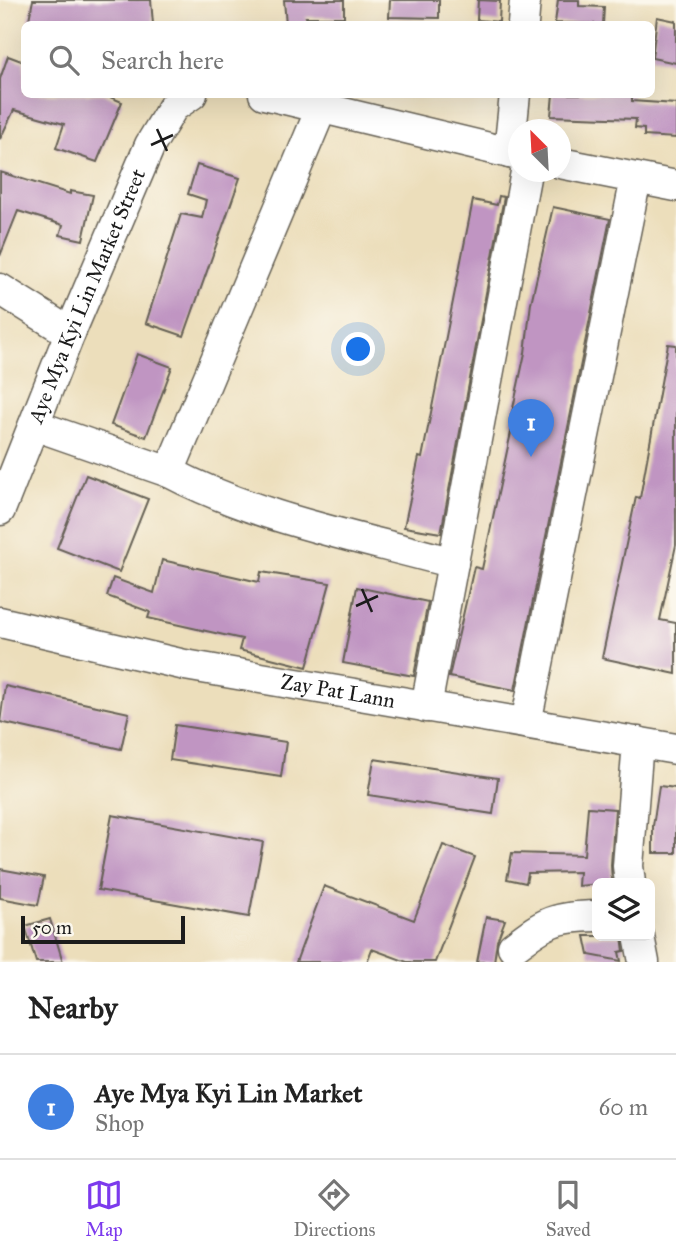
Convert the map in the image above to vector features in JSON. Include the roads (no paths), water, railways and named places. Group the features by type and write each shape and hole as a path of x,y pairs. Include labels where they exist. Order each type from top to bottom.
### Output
{"street":[{"path":"523,21 525,0"},
{"name":"Aye Mya Kyi Lin Market Street","path":"0,510 69,333 150,145 173,107 186,98"},
{"path":"279,98 508,157"},
{"path":"515,98 516,119"},
{"path":"169,472 321,109"},
{"path":"571,165 676,186"},
{"path":"527,723 636,178"},
{"path":"426,707 453,563 514,182"},
{"path":"0,289 69,333"},
{"path":"34,425 169,472 205,491 253,507 453,563"},
{"name":"Zay Pat Lann","path":"0,622 185,665 676,749"},
{"path":"630,878 628,866 638,742"},
{"path":"513,947 553,920 592,916"},
{"path":"640,941 644,962"}],"place":[{"name":"Aye Mya Kyi Lin Market","path":"531,457"}]}
